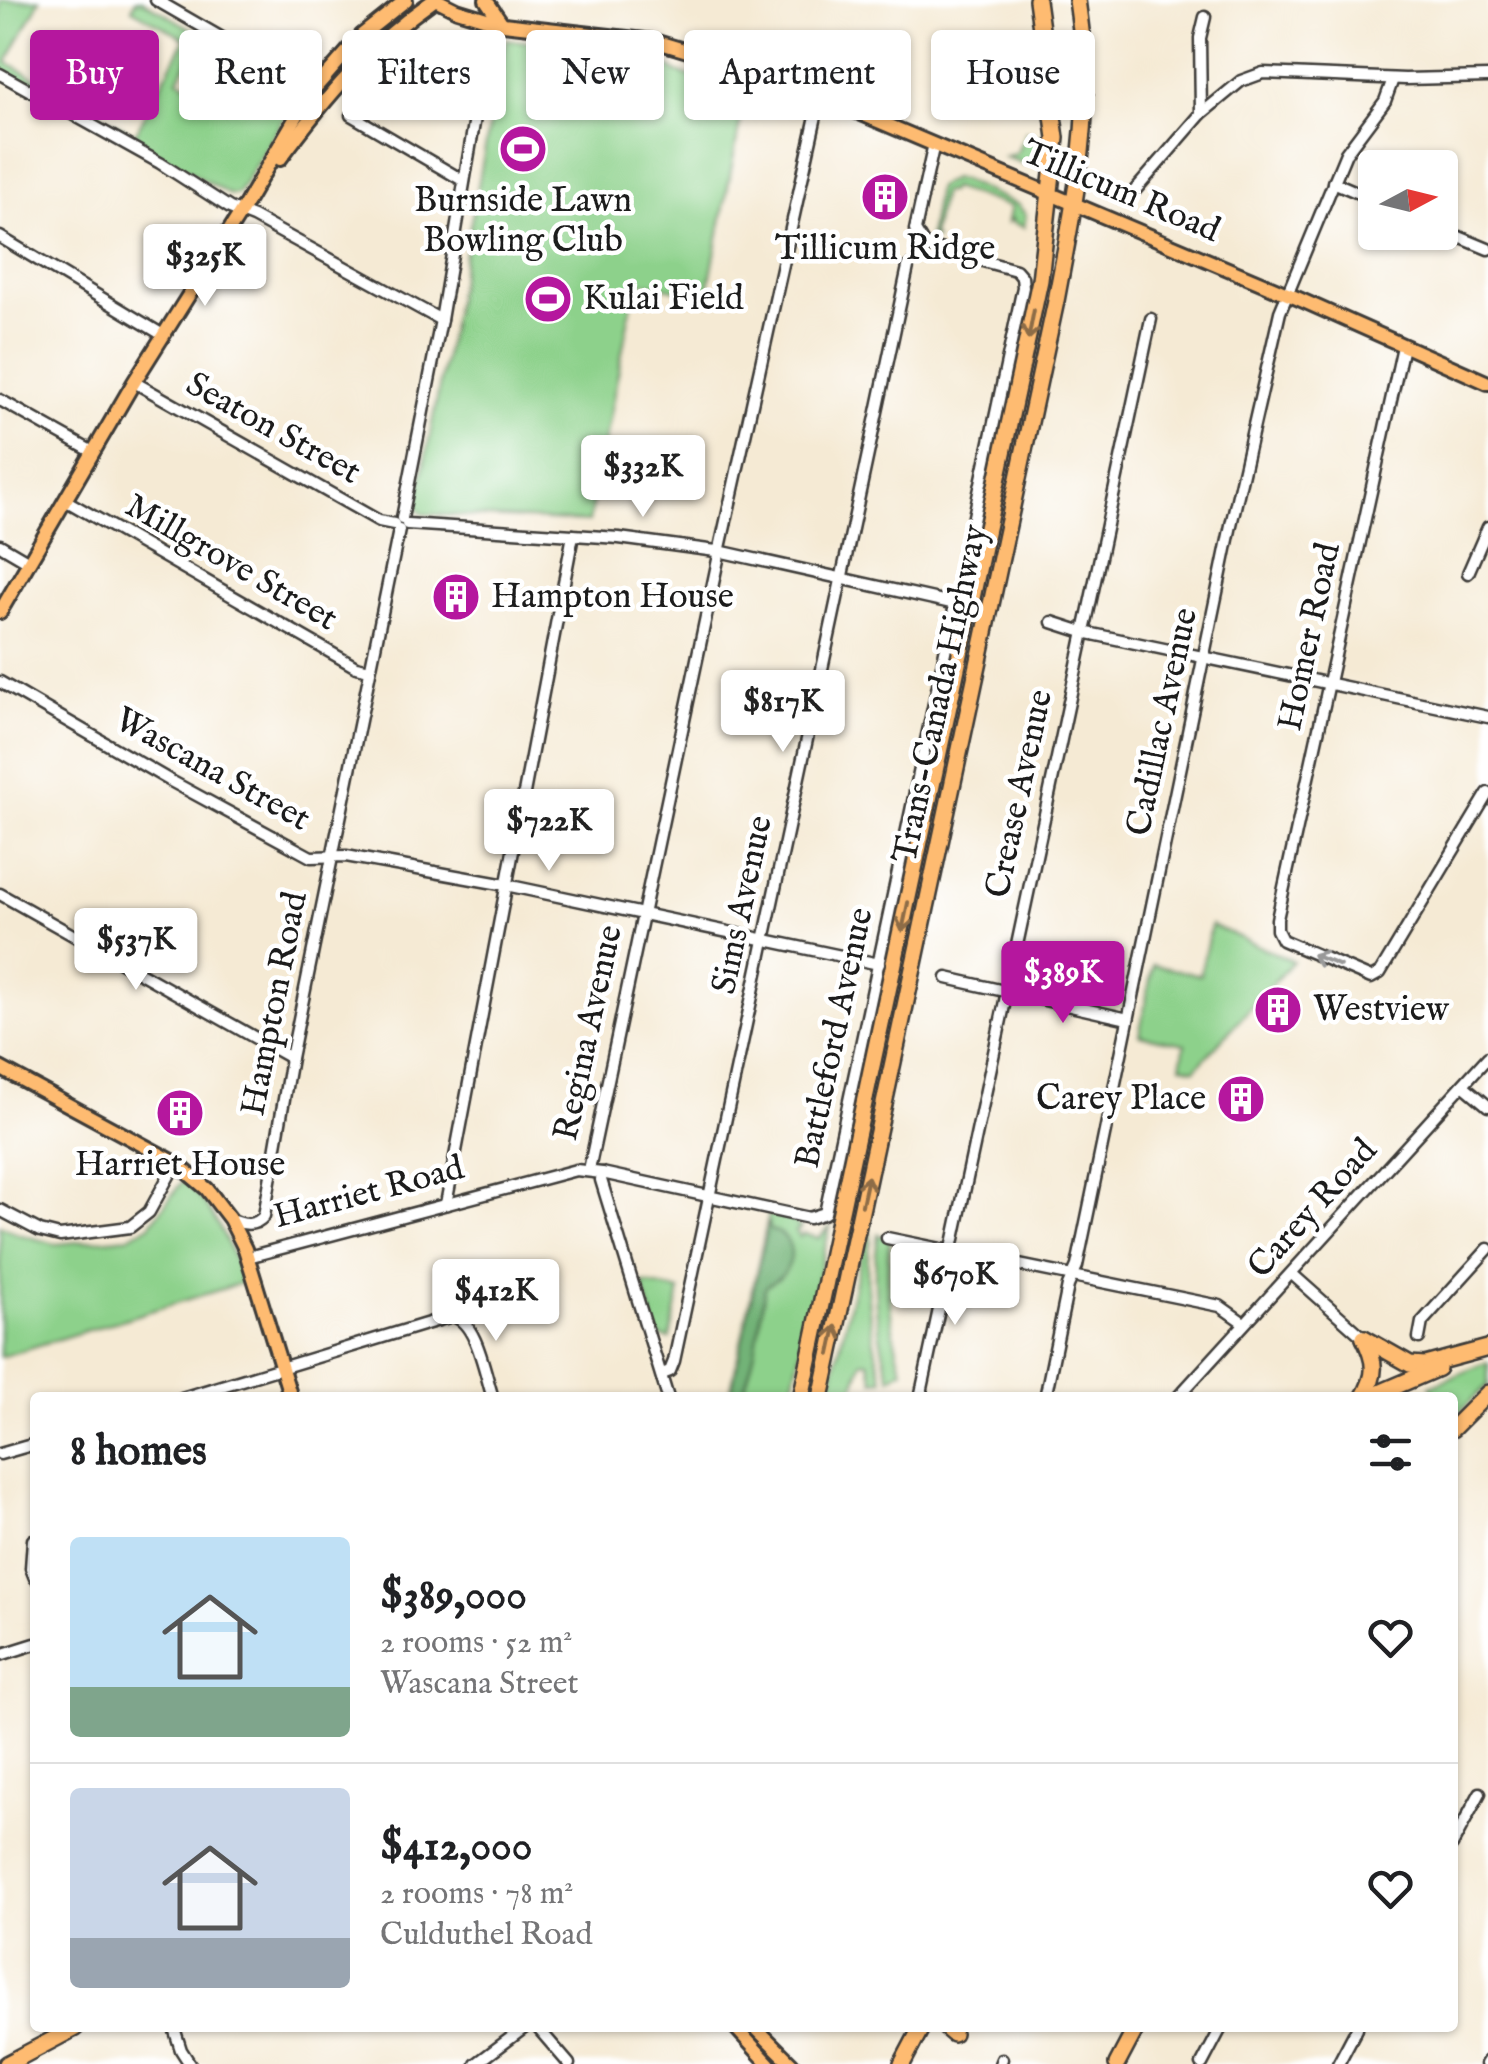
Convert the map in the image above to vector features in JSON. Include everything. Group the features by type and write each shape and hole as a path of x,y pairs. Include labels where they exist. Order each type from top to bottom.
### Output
{"highway":[{"name":"Trans-Canada Highway","path":"802,1392 1040,280 1056,138 1038,0"},
{"name":"Trans-Canada Highway","path":"822,1392 1021,470 1074,204 1082,152 1085,86 1077,0"},
{"path":"1364,1338 1410,1364 1425,1365 1488,1350"},
{"path":"1364,1338 1375,1370 1368,1392"},
{"path":"1381,1392 1488,1350"},
{"path":"1458,1423 1488,1393"},
{"path":"7,2064 67,2032"},
{"path":"902,2064 919,2032"},
{"path":"1117,2064 1134,2032"}],"main road":[{"path":"322,80 362,35 406,0"},
{"path":"241,212 323,101 370,51 435,0"},
{"name":"Tillicum Road","path":"435,0 503,24 654,41 684,49"},
{"path":"486,0 503,24"},
{"path":"0,612 92,452 294,120"},
{"name":"Tillicum Road","path":"870,120 1052,194 1488,383"},
{"name":"Harriet Road","path":"0,1068 176,1163 208,1188 248,1257"},
{"path":"248,1257 289,1392"},
{"path":"740,2032 768,2064"},
{"path":"760,2032 792,2064"}],"street":[{"path":"156,0 209,30"},
{"path":"1200,114 1200,38 1205,17"},
{"path":"0,74 241,212 441,320"},
{"path":"1131,195 1200,114 1241,81 1264,74 1393,79 1488,77"},
{"name":"Cadillac Avenue","path":"1046,1392 1077,1266 1231,525 1287,294 1346,154 1385,101 1393,79"},
{"path":"359,120 464,181"},
{"name":"Hampton Road","path":"230,1220 247,1224 260,1222 264,1216 291,1058 441,320 474,120"},
{"name":"Regina Avenue","path":"589,1170 717,551 815,120"},
{"name":"Battleford Avenue","path":"820,1216 827,1207 1023,287 1016,270 924,244 917,237 915,230 933,148"},
{"path":"1333,182 1358,193"},
{"path":"1458,236 1488,249"},
{"path":"0,237 163,335"},
{"name":"Sims Avenue","path":"662,1374 670,1371 674,1361 838,579 908,267"},
{"name":"Crease Avenue","path":"921,1392 1151,319"},
{"name":"Homer Road","path":"1402,346 1277,919 1282,940 1370,978 1380,973 1488,792"},
{"name":"Seaton Street","path":"134,382 398,524"},
{"path":"0,400 92,452"},
{"name":"Millgrove Street","path":"65,500 356,667 370,670"},
{"path":"398,524 619,538 717,551 956,604"},
{"path":"1468,573 1488,527"},
{"path":"446,1204 573,535"},
{"path":"0,545 29,562"},
{"path":"1052,622 1083,632 1488,717"},
{"name":"Wascana Street","path":"0,682 292,849 311,856 357,858 506,885 879,964"},
{"path":"0,894 291,1058"},
{"path":"947,978 1128,1019"},
{"name":"Carey Road","path":"1182,1392 1488,1057"},
{"path":"1463,1085 1488,1106"},
{"path":"0,1210 40,1231 60,1236 130,1226 149,1212 176,1163"},
{"name":"Harriet Road","path":"248,1257 564,1172 589,1170 809,1218 820,1216"},
{"name":"Regina Avenue","path":"602,1173 600,1180 666,1392"},
{"path":"887,1238 1220,1306 1244,1322"},
{"path":"1419,1338 1422,1322 1488,1249"},
{"path":"1292,1274 1364,1338"},
{"path":"201,1392 444,1317 460,1317 471,1330 490,1392"},
{"path":"0,1454 30,1445"},
{"path":"0,1655 30,1646"},
{"path":"1458,1834 1480,1793"},
{"path":"175,2032 190,2064"},
{"path":"476,2064 519,2032"},
{"path":"542,2032 570,2064"},
{"path":"1202,2064 1219,2032"},
{"path":"1338,2064 1355,2032"}],"green space":[{"path":"0,0 40,0 7,62 30,75 30,86 0,69"},
{"path":"142,0 193,30 179,30 179,36 132,9 135,1"},
{"path":"506,39 526,42 526,120 664,120 664,64 684,74 684,120 741,120 707,296 636,281 589,522 423,514 416,507 490,120 506,120"},
{"path":"179,50 179,120 283,120 238,194 230,195 155,155 100,120 110,120 135,134 142,120 159,120 159,88"},
{"path":"1026,132 1043,139 1040,161 1036,158 1025,164 1005,157 1016,153"},
{"path":"952,179 1018,205 1026,215 1024,227 1012,219 1007,223 1011,207 952,188 942,192 932,236 937,240 929,237 937,187"},
{"path":"1211,925 1293,961 1195,1069 1181,1065 1185,1044 1139,1035 1153,965 1200,975"},
{"path":"183,1180 220,1227 242,1283 0,1357 0,1225 56,1244 129,1237 150,1225"},
{"path":"769,1214 790,1219 801,1228 796,1231 800,1237 804,1234 819,1238 830,1227 791,1392 730,1392"},
{"path":"768,1221 770,1230 787,1240 790,1260 782,1275 765,1288 750,1371 742,1392 731,1392"},
{"path":"868,1225 869,1303 883,1379 874,1381 869,1361 862,1362 853,1392 829,1392"},
{"path":"878,1234 890,1240 890,1305 903,1370 890,1378 876,1307"},
{"path":"642,1283 680,1291 670,1339 658,1336"},
{"path":"1488,1362 1488,1385 1458,1413 1458,1392 1435,1392 1430,1386"}],"place":[{"name":"Burnside Lawn Bowling Club","path":"523,149"},
{"name":"Tillicum Ridge","path":"885,197"},
{"name":"Kulai Field","path":"548,299"},
{"name":"Hampton House","path":"456,597"},
{"name":"Westview","path":"1278,1010"},
{"name":"Carey Place","path":"1241,1099"},
{"name":"Harriet House","path":"180,1113"}]}
